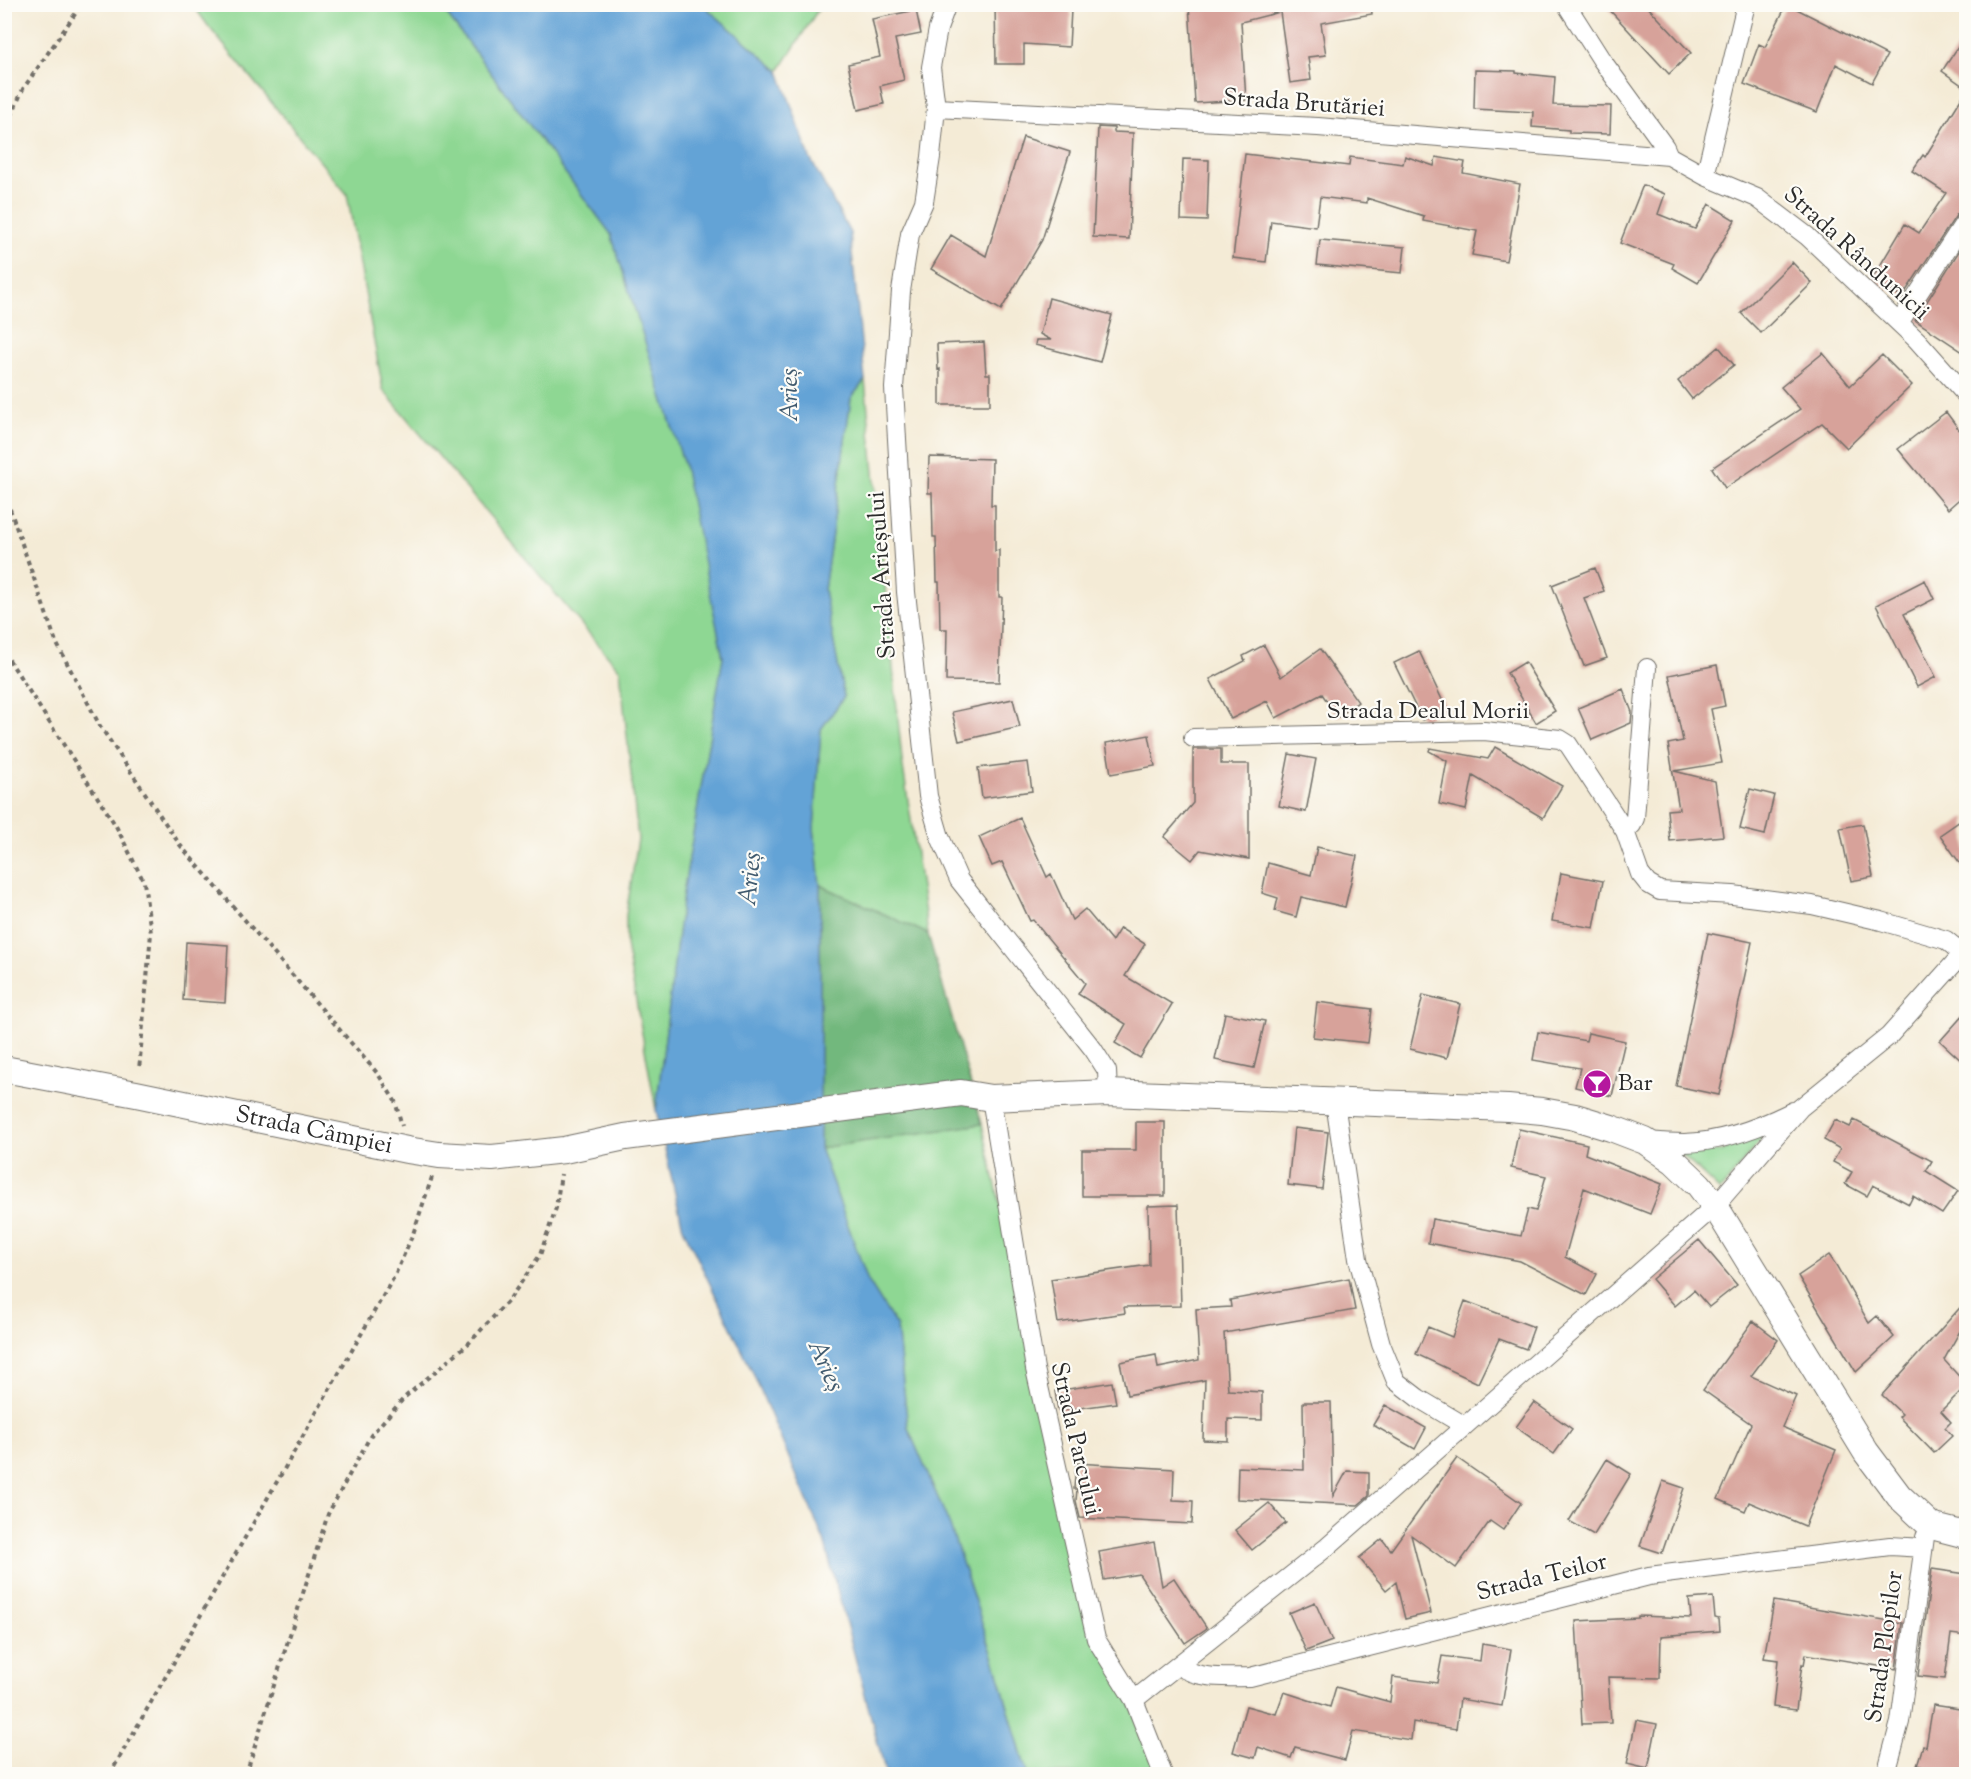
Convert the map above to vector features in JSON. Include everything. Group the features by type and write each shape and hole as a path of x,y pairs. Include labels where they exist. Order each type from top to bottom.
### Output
{"main road":[{"name":"Strada Câmpiei","path":"4,1069 407,1150 440,1155 492,1158 564,1150 625,1137 961,1094 991,1098 1108,1093 1508,1108 1584,1120 1645,1141 1674,1161 1699,1185 1715,1206 1866,1452 1927,1537"},
{"path":"1927,1537 1966,1535"}],"street":[{"name":"Strada Arieșului","path":"947,4 938,29 931,67 936,108 932,157 924,202 910,234 901,291 894,388 906,591 928,796 940,837 959,880 1093,1049 1107,1071 1108,1093"},
{"name":"Strada Rândunicii","path":"1566,4 1601,59 1665,147 1669,156 1705,176 1757,198 1807,236 1917,340 1966,394"},
{"path":"1705,176 1746,4"},
{"name":"Strada Brutăriei","path":"936,108 1318,127 1669,156"},
{"path":"1899,323 1966,220"},
{"path":"1625,831 1632,825 1635,818 1647,668"},
{"name":"Strada Dealul Morii","path":"1192,738 1484,731 1560,739 1568,744 1625,831 1640,874 1648,884 1660,891 1733,895 1812,905 1881,921 1947,940 1965,952"},
{"path":"1134,1700 1327,1548 1715,1206 1800,1108 1889,1036 1965,952"},
{"name":"Strada Parcului","path":"991,1098 1035,1369 1096,1639 1134,1700 1163,1774"},
{"path":"1335,1102 1358,1259 1381,1344 1396,1381 1418,1398 1466,1426"},
{"path":"1645,1141 1685,1143 1725,1137 1764,1126 1800,1108"},
{"name":"Strada Teilor","path":"1179,1666 1188,1672 1210,1677 1250,1677 1648,1576 1890,1546 1927,1537"},
{"name":"Strada Plopilor","path":"1886,1774 1900,1722 1927,1537"}],"path":[{"path":"4,133 23,89 82,4"},
{"path":"4,492 56,642 100,726 180,845 378,1074 395,1101 407,1150"},
{"path":"4,652 116,826 144,882 151,933 136,1094"},
{"path":"246,1774 328,1514 371,1436 405,1397 469,1343 509,1300 540,1255 556,1208 564,1150"},
{"path":"110,1774 394,1275 413,1234 440,1155"}],"green space":[{"path":"193,5 440,5 611,234 688,475 723,657 683,894 656,1110 626,945 626,915 638,839 620,670 383,390 347,194"},
{"path":"703,5 821,5 779,71"},
{"path":"865,380 902,760 928,934 820,885 814,828 821,729 844,697 824,590 851,398"},
{"path":"820,885 928,934 982,1124 820,1148"},
{"path":"982,1124 1097,1631 1163,1774 1027,1774 995,1662 950,1526 908,1428 897,1327 868,1281 820,1148"},
{"path":"1768,1131 1720,1191 1677,1150 1721,1151"}],"water":[{"name":"Arieș","path":"440,5 703,5 779,71 810,158 850,233 865,380 851,398 824,590 844,697 821,729 814,828 820,885 820,1148 868,1281 897,1327 908,1428 950,1526 995,1662 1027,1774 886,1774 824,1540 752,1371 683,1228 656,1110 683,894 723,657 684,465 611,234"}],"building":[{"path":"995,4 1023,4 1023,7 1071,10 1069,47 1024,44 1024,64 996,64"},
{"path":"1189,4 1300,4 1301,7 1318,4 1371,4 1372,14 1321,23 1326,55 1308,57 1311,80 1290,83 1280,12 1241,22 1246,100 1195,103"},
{"path":"1604,4 1645,4 1691,53 1669,74"},
{"path":"1787,4 1887,55 1872,83 1836,64 1817,112 1744,84 1759,44 1765,47"},
{"path":"916,10 921,34 895,39 904,80 880,86 884,104 858,110 848,64 880,57 872,19"},
{"path":"1966,35 1966,88 1942,71"},
{"path":"1475,70 1516,71 1516,73 1555,77 1553,105 1611,106 1610,134 1569,133 1569,130 1532,127 1533,112 1474,109"},
{"path":"1966,91 1966,208 1957,214 1902,297 1872,279 1905,224 1919,233 1946,193 1912,171 1923,155 1925,157"},
{"path":"1098,127 1114,128 1114,132 1133,133 1129,239 1093,237"},
{"path":"1023,137 1070,152 1042,240 1001,310 931,269 951,235 986,256"},
{"path":"1245,154 1349,166 1350,157 1403,164 1405,156 1434,166 1436,157 1465,162 1463,173 1520,184 1506,261 1472,255 1477,231 1423,221 1424,216 1367,198 1367,203 1320,197 1316,227 1271,221 1266,262 1233,258"},
{"path":"1183,159 1209,160 1207,221 1181,220"},
{"path":"1643,185 1665,194 1658,214 1695,229 1709,204 1735,220 1698,283 1672,268 1674,264 1620,243"},
{"path":"1320,240 1405,247 1402,273 1317,265"},
{"path":"1963,245 1966,247 1966,354 1915,320"},
{"path":"1792,262 1812,283 1761,333 1741,313"},
{"path":"1049,298 1112,315 1100,362 1035,345 1036,340 1051,340 1040,334"},
{"path":"984,342 986,374 990,374 990,405 940,405 937,344"},
{"path":"1719,347 1734,365 1692,399 1678,381"},
{"path":"1823,353 1850,386 1882,355 1912,385 1847,448 1822,423 1725,488 1712,468 1800,409 1781,387"},
{"path":"1946,412 1966,439 1966,493 1948,509 1898,449"},
{"path":"929,457 992,459 991,505 995,505 995,551 999,550 999,597 1002,597 999,682 946,681 947,629 940,629 936,537 933,537 932,493 928,493"},
{"path":"1595,568 1604,591 1584,598 1607,658 1584,666 1552,585"},
{"path":"1925,580 1934,599 1904,614 1936,677 1917,687 1876,605"},
{"path":"1264,645 1281,677 1320,649 1358,702 1338,717 1322,694 1276,718 1267,701 1231,719 1210,679 1245,661 1243,656"},
{"path":"1419,651 1446,708 1422,720 1394,663"},
{"path":"1525,662 1555,711 1536,723 1507,673"},
{"path":"1717,665 1725,706 1711,709 1722,763 1674,771 1715,781 1723,836 1670,841 1667,810 1679,809 1668,744 1683,741 1669,675"},
{"path":"1623,689 1632,712 1631,723 1592,740 1578,708"},
{"path":"1013,699 1020,727 959,741 952,712"},
{"path":"1149,735 1155,766 1111,774 1106,743"},
{"path":"1495,747 1562,786 1543,818 1473,776 1466,810 1439,804 1447,761 1429,751 1430,748 1488,759"},
{"path":"1193,749 1221,749 1221,764 1249,764 1249,859 1200,850 1192,860 1164,837 1193,803"},
{"path":"1289,754 1316,759 1306,812 1279,806"},
{"path":"1028,762 1032,791 982,798 978,768"},
{"path":"1750,789 1774,795 1765,835 1740,829"},
{"path":"1966,817 1966,872 1940,835"},
{"path":"1020,818 1047,877 1051,874 1072,920 1085,909 1112,941 1120,928 1145,944 1125,976 1172,1004 1140,1058 1115,1043 1126,1024 1078,994 1085,983 1033,920 1030,921 1002,862 992,866 979,837"},
{"path":"1863,824 1873,877 1851,881 1840,828"},
{"path":"1317,847 1357,856 1345,907 1301,897 1296,917 1275,911 1278,898 1262,893 1268,863 1311,875"},
{"path":"1561,873 1603,881 1594,928 1552,921"},
{"path":"1708,933 1752,942 1719,1095 1676,1086"},
{"path":"186,942 228,945 225,1003 183,1000"},
{"path":"1423,995 1460,1004 1447,1058 1410,1049"},
{"path":"1317,1002 1372,1009 1368,1043 1313,1037"},
{"path":"1966,1012 1966,1065 1940,1041"},
{"path":"1225,1013 1265,1021 1254,1068 1215,1060"},
{"path":"1538,1032 1586,1041 1588,1033 1625,1041 1612,1096 1575,1087 1580,1068 1533,1060"},
{"path":"1835,1120 1850,1127 1854,1120 1932,1161 1926,1171 1958,1191 1942,1214 1913,1196 1909,1204 1873,1185 1867,1196 1845,1184 1852,1172 1833,1162 1840,1149 1824,1140"},
{"path":"1136,1122 1165,1122 1165,1196 1082,1196 1082,1150 1136,1150"},
{"path":"1294,1128 1328,1132 1322,1189 1288,1185"},
{"path":"1519,1129 1587,1144 1585,1154 1662,1184 1650,1214 1584,1188 1565,1257 1597,1274 1586,1295 1520,1261 1428,1243 1432,1219 1521,1236 1528,1209 1536,1211 1546,1176 1511,1168"},
{"path":"1178,1205 1181,1306 1124,1307 1125,1313 1058,1323 1051,1279 1149,1265 1148,1206"},
{"path":"1699,1240 1737,1285 1709,1307 1694,1290 1675,1306 1652,1279"},
{"path":"1829,1255 1869,1323 1877,1316 1894,1337 1856,1372 1798,1276"},
{"path":"1349,1278 1355,1310 1224,1333 1228,1390 1262,1392 1262,1420 1228,1419 1228,1441 1203,1440 1205,1380 1127,1395 1120,1362 1156,1355 1158,1368 1199,1360 1196,1309 1231,1307 1230,1300"},
{"path":"1465,1301 1534,1327 1526,1349 1499,1339 1478,1383 1416,1354 1428,1327 1452,1337"},
{"path":"1966,1301 1966,1320 1944,1360 1966,1386 1941,1411 1951,1422 1945,1428 1952,1436 1934,1453 1899,1417 1902,1414 1882,1395"},
{"path":"1753,1321 1778,1340 1751,1376 1796,1396 1782,1427 1836,1450 1805,1526 1749,1502 1745,1511 1718,1499 1751,1424 1703,1390"},
{"path":"1112,1382 1116,1403 1058,1411 1055,1391"},
{"path":"1303,1402 1331,1402 1333,1496 1347,1471 1369,1472 1369,1496 1358,1505 1237,1499 1238,1467 1304,1470"},
{"path":"1534,1402 1572,1429 1554,1454 1516,1427"},
{"path":"1385,1405 1426,1428 1415,1449 1373,1425"},
{"path":"1457,1458 1521,1503 1503,1530 1490,1521 1456,1568 1411,1535 1431,1613 1405,1619 1396,1582 1386,1590 1359,1558 1382,1539 1391,1550"},
{"path":"1607,1459 1631,1474 1594,1535 1569,1521"},
{"path":"1076,1463 1174,1469 1173,1500 1193,1501 1192,1524 1080,1518 1076,1501 1077,1489 1074,1489"},
{"path":"1663,1481 1684,1488 1662,1553 1640,1546"},
{"path":"1269,1503 1286,1523 1252,1550 1235,1530"},
{"path":"1154,1542 1162,1586 1174,1578 1207,1628 1185,1643 1139,1574 1104,1580 1099,1552"},
{"path":"1932,1569 1966,1574 1966,1636 1951,1634 1945,1679 1918,1676"},
{"path":"1713,1597 1715,1618 1719,1619 1720,1631 1661,1636 1660,1678 1608,1677 1611,1723 1582,1724 1576,1621 1638,1618 1638,1616 1691,1618 1689,1599"},
{"path":"1774,1601 1902,1623 1896,1669 1806,1654 1804,1665 1802,1664 1796,1710 1773,1707 1778,1660 1764,1658"},
{"path":"1315,1602 1332,1641 1306,1651 1289,1613"},
{"path":"1482,1644 1511,1649 1502,1706 1460,1699 1456,1729 1413,1722 1411,1740 1353,1731 1345,1760 1295,1747 1291,1758 1258,1747 1255,1758 1233,1752 1246,1706 1276,1714 1284,1692 1330,1707 1336,1687 1390,1702 1393,1677 1437,1683 1442,1656 1480,1661"},
{"path":"1933,1705 1966,1710 1966,1774 1946,1774 1917,1765 1923,1746 1926,1747"},
{"path":"1636,1720 1657,1724 1648,1769 1627,1764"}],"place":[{"name":"Bar","path":"1597,1084"}]}
